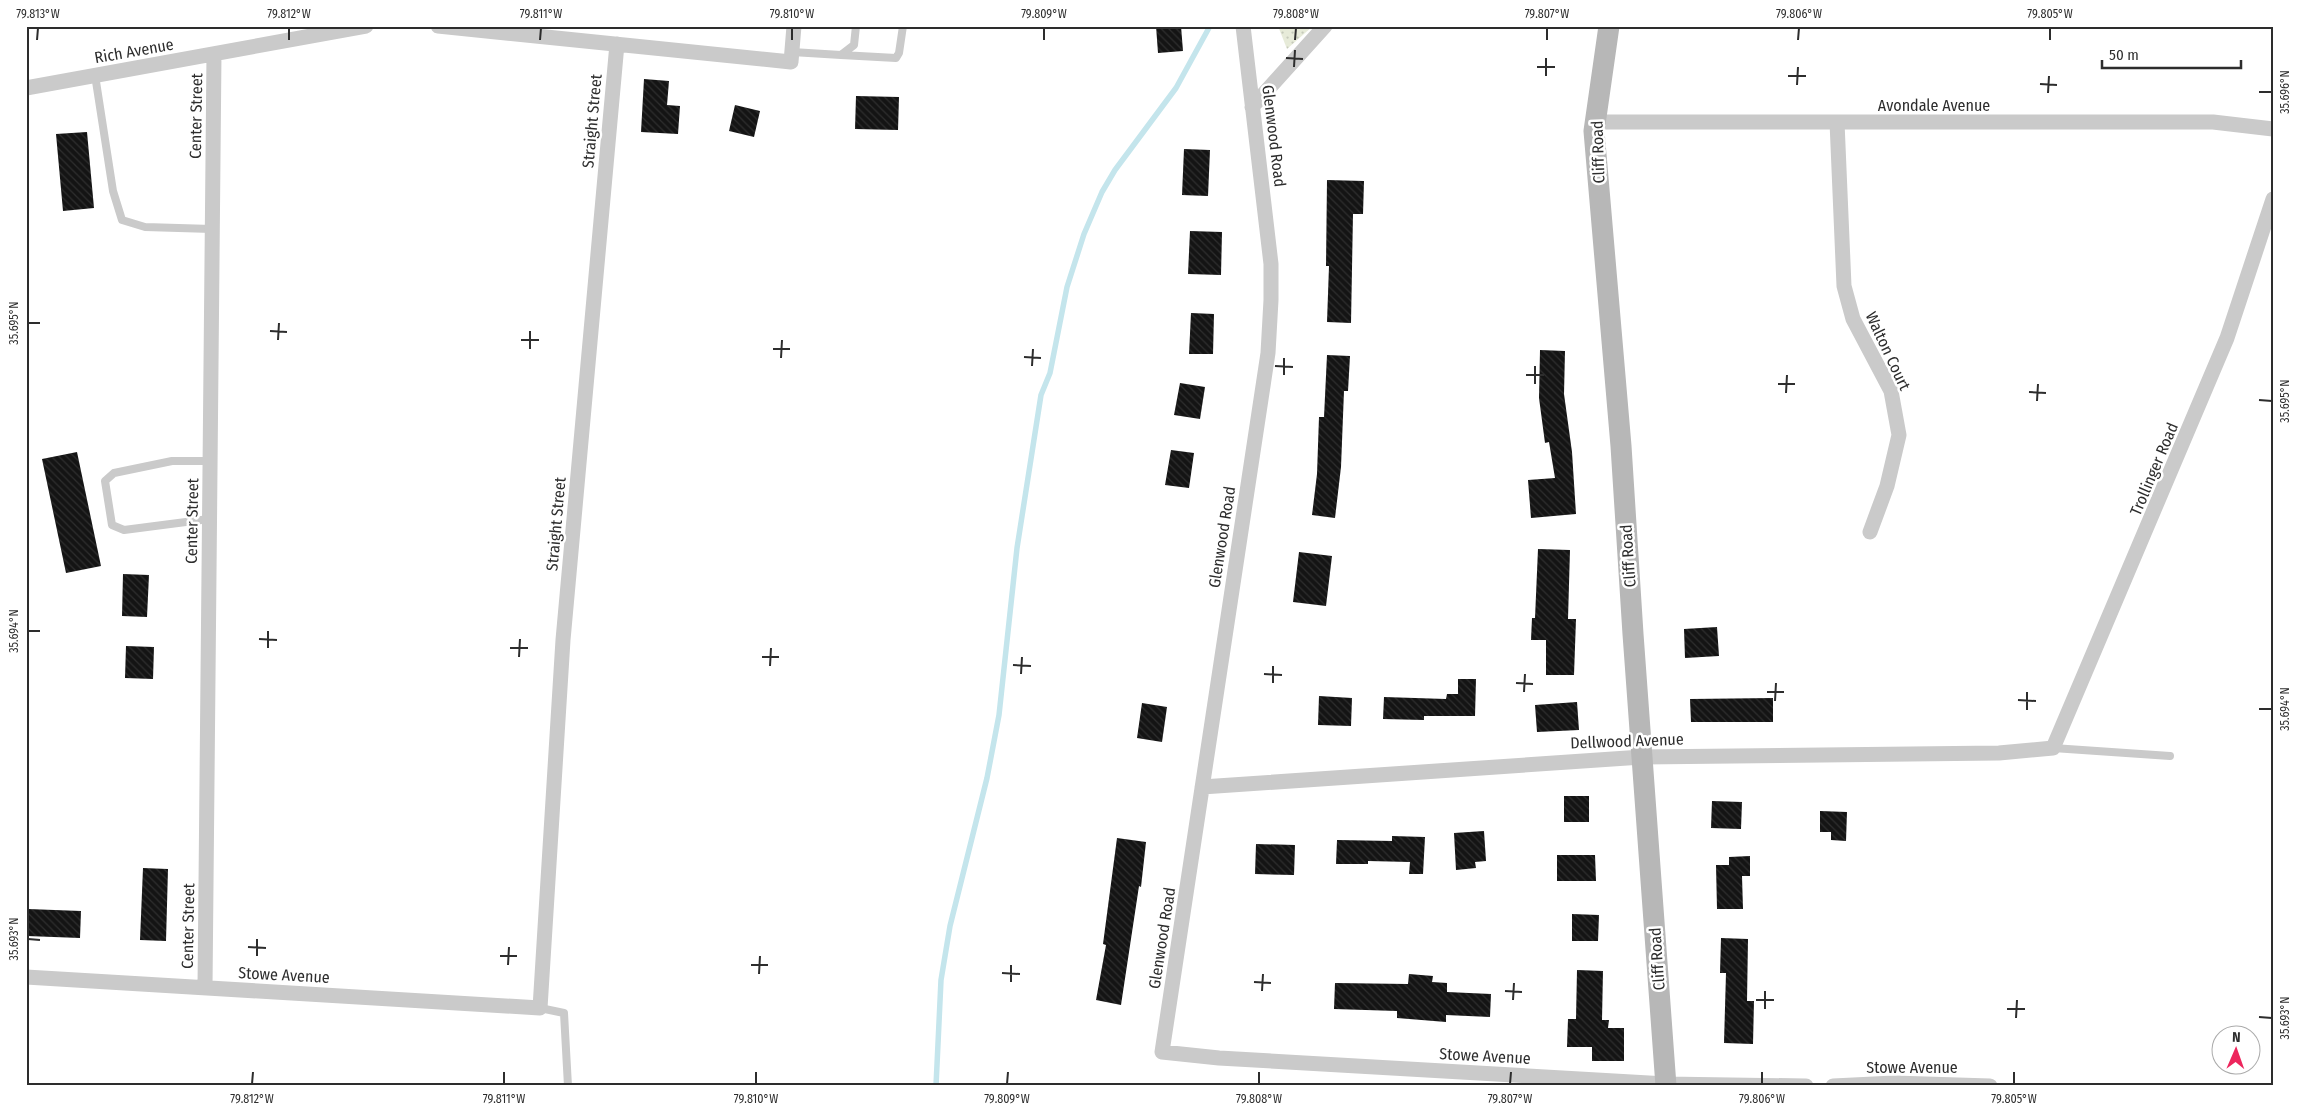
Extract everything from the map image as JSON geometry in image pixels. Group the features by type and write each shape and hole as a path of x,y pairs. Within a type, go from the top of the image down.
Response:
{"street":[{"name":"Rich Avenue","path":"26,88 366,26"},
{"path":"438,26 617,44 792,57 794,26"},
{"name":"Glenwood Road","path":"1162,1052 1268,353 1271,264 1242,26"},
{"path":"1252,108 1326,26"},
{"name":"Cliff Road","path":"1608,26 1595,122 1596,151 1621,446 1666,1085"},
{"name":"Straight Street","path":"540,1008 563,640 617,44"},
{"name":"Center Street","path":"205,988 214,54"},
{"name":"Avondale Avenue","path":"1595,122 2213,122 2273,129"},
{"name":"Walton Court","path":"1837,122 1844,286 1853,319 1891,391 1899,435 1887,486 1870,532"},
{"name":"Trollinger Road","path":"2053,748 2227,338 2273,199"},
{"name":"Dellwood Avenue","path":"1202,787 1642,757 1999,753 2053,748"},
{"name":"Stowe Avenue","path":"26,977 540,1008"},
{"name":"Stowe Avenue","path":"1162,1052 1219,1058 1666,1085 1806,1086"},
{"name":"Stowe Avenue","path":"1833,1086 1894,1084 1990,1086"}],"lane":[{"path":"841,55 854,45 856,26"},
{"path":"792,57 841,55 896,58 899,53 903,26"},
{"path":"95,75 113,191 122,220 145,227 212,229"},
{"path":"209,518 124,530 112,525 105,481 114,473 172,461 210,461"},
{"path":"2053,748 2170,756"},
{"path":"540,1008 564,1013 568,1086"}],"green space":[{"path":"1278,26 1313,26 1287,49"}],"building":[{"path":"1156,26 1181,26 1183,51 1158,53"},
{"path":"644,79 669,81 667,105 680,106 678,134 641,132"},
{"path":"856,96 899,97 898,130 855,129"},
{"path":"735,105 760,111 754,137 729,131"},
{"path":"87,132 94,208 63,211 56,134"},
{"path":"1184,149 1210,150 1208,196 1182,195"},
{"path":"1327,180 1364,181 1363,214 1353,214 1351,323 1327,322 1329,266 1326,266"},
{"path":"1190,231 1222,232 1221,275 1188,274"},
{"path":"1191,313 1214,314 1213,354 1189,354"},
{"path":"1540,350 1565,351 1564,394 1572,452 1576,514 1531,518 1528,480 1555,478 1549,442 1545,443 1539,398"},
{"path":"1327,355 1350,356 1348,391 1344,391 1341,467 1335,518 1312,515 1317,474 1319,417 1324,417"},
{"path":"1180,383 1205,387 1200,419 1174,415"},
{"path":"1171,450 1194,453 1189,488 1165,485"},
{"path":"77,452 101,566 66,573 42,459"},
{"path":"1538,549 1570,550 1568,619 1576,619 1574,675 1546,675 1546,640 1531,640 1532,618 1535,618"},
{"path":"1299,552 1332,556 1326,606 1293,602"},
{"path":"123,574 149,575 147,617 122,616"},
{"path":"1717,627 1719,656 1685,658 1684,629"},
{"path":"126,646 154,647 153,679 125,678"},
{"path":"1458,679 1476,679 1475,716 1424,716 1424,720 1383,719 1384,697 1446,699 1447,694 1458,694"},
{"path":"1319,696 1352,698 1351,726 1318,725"},
{"path":"1773,698 1773,722 1691,722 1690,699"},
{"path":"1577,702 1579,730 1537,732 1535,705"},
{"path":"1142,703 1167,707 1162,742 1137,738"},
{"path":"1564,796 1589,796 1589,822 1564,822"},
{"path":"1712,801 1742,802 1741,829 1711,828"},
{"path":"1820,811 1847,812 1846,841 1831,840 1831,832 1820,832"},
{"path":"1484,831 1486,861 1475,862 1476,868 1456,870 1454,833"},
{"path":"1392,836 1425,837 1423,874 1409,874 1410,862 1368,861 1368,864 1336,864 1337,840 1392,841"},
{"path":"1117,838 1146,842 1141,887 1139,886 1121,1005 1096,1000 1106,945 1103,944"},
{"path":"1256,844 1295,845 1294,875 1255,874"},
{"path":"1557,855 1595,855 1596,881 1557,881"},
{"path":"1750,856 1750,876 1742,876 1743,909 1717,909 1716,865 1729,865 1729,857"},
{"path":"143,868 168,869 166,941 140,940"},
{"path":"28,909 81,911 80,938 27,936"},
{"path":"1572,914 1599,915 1598,941 1572,941"},
{"path":"1721,938 1748,939 1747,1001 1754,1001 1753,1044 1724,1043 1726,973 1720,973"},
{"path":"1577,970 1603,971 1602,1020 1609,1020 1608,1028 1624,1028 1624,1061 1592,1061 1592,1047 1567,1047 1568,1019 1576,1019"},
{"path":"1409,974 1433,976 1432,982 1447,983 1447,992 1491,994 1490,1017 1446,1015 1446,1022 1397,1018 1397,1011 1334,1009 1335,983 1408,984"}],"waterway":[{"path":"936,1086 941,980 950,926 987,778 999,715 1017,548 1041,395 1050,373 1067,287 1084,234 1102,192 1115,170 1176,88 1210,26"}]}
